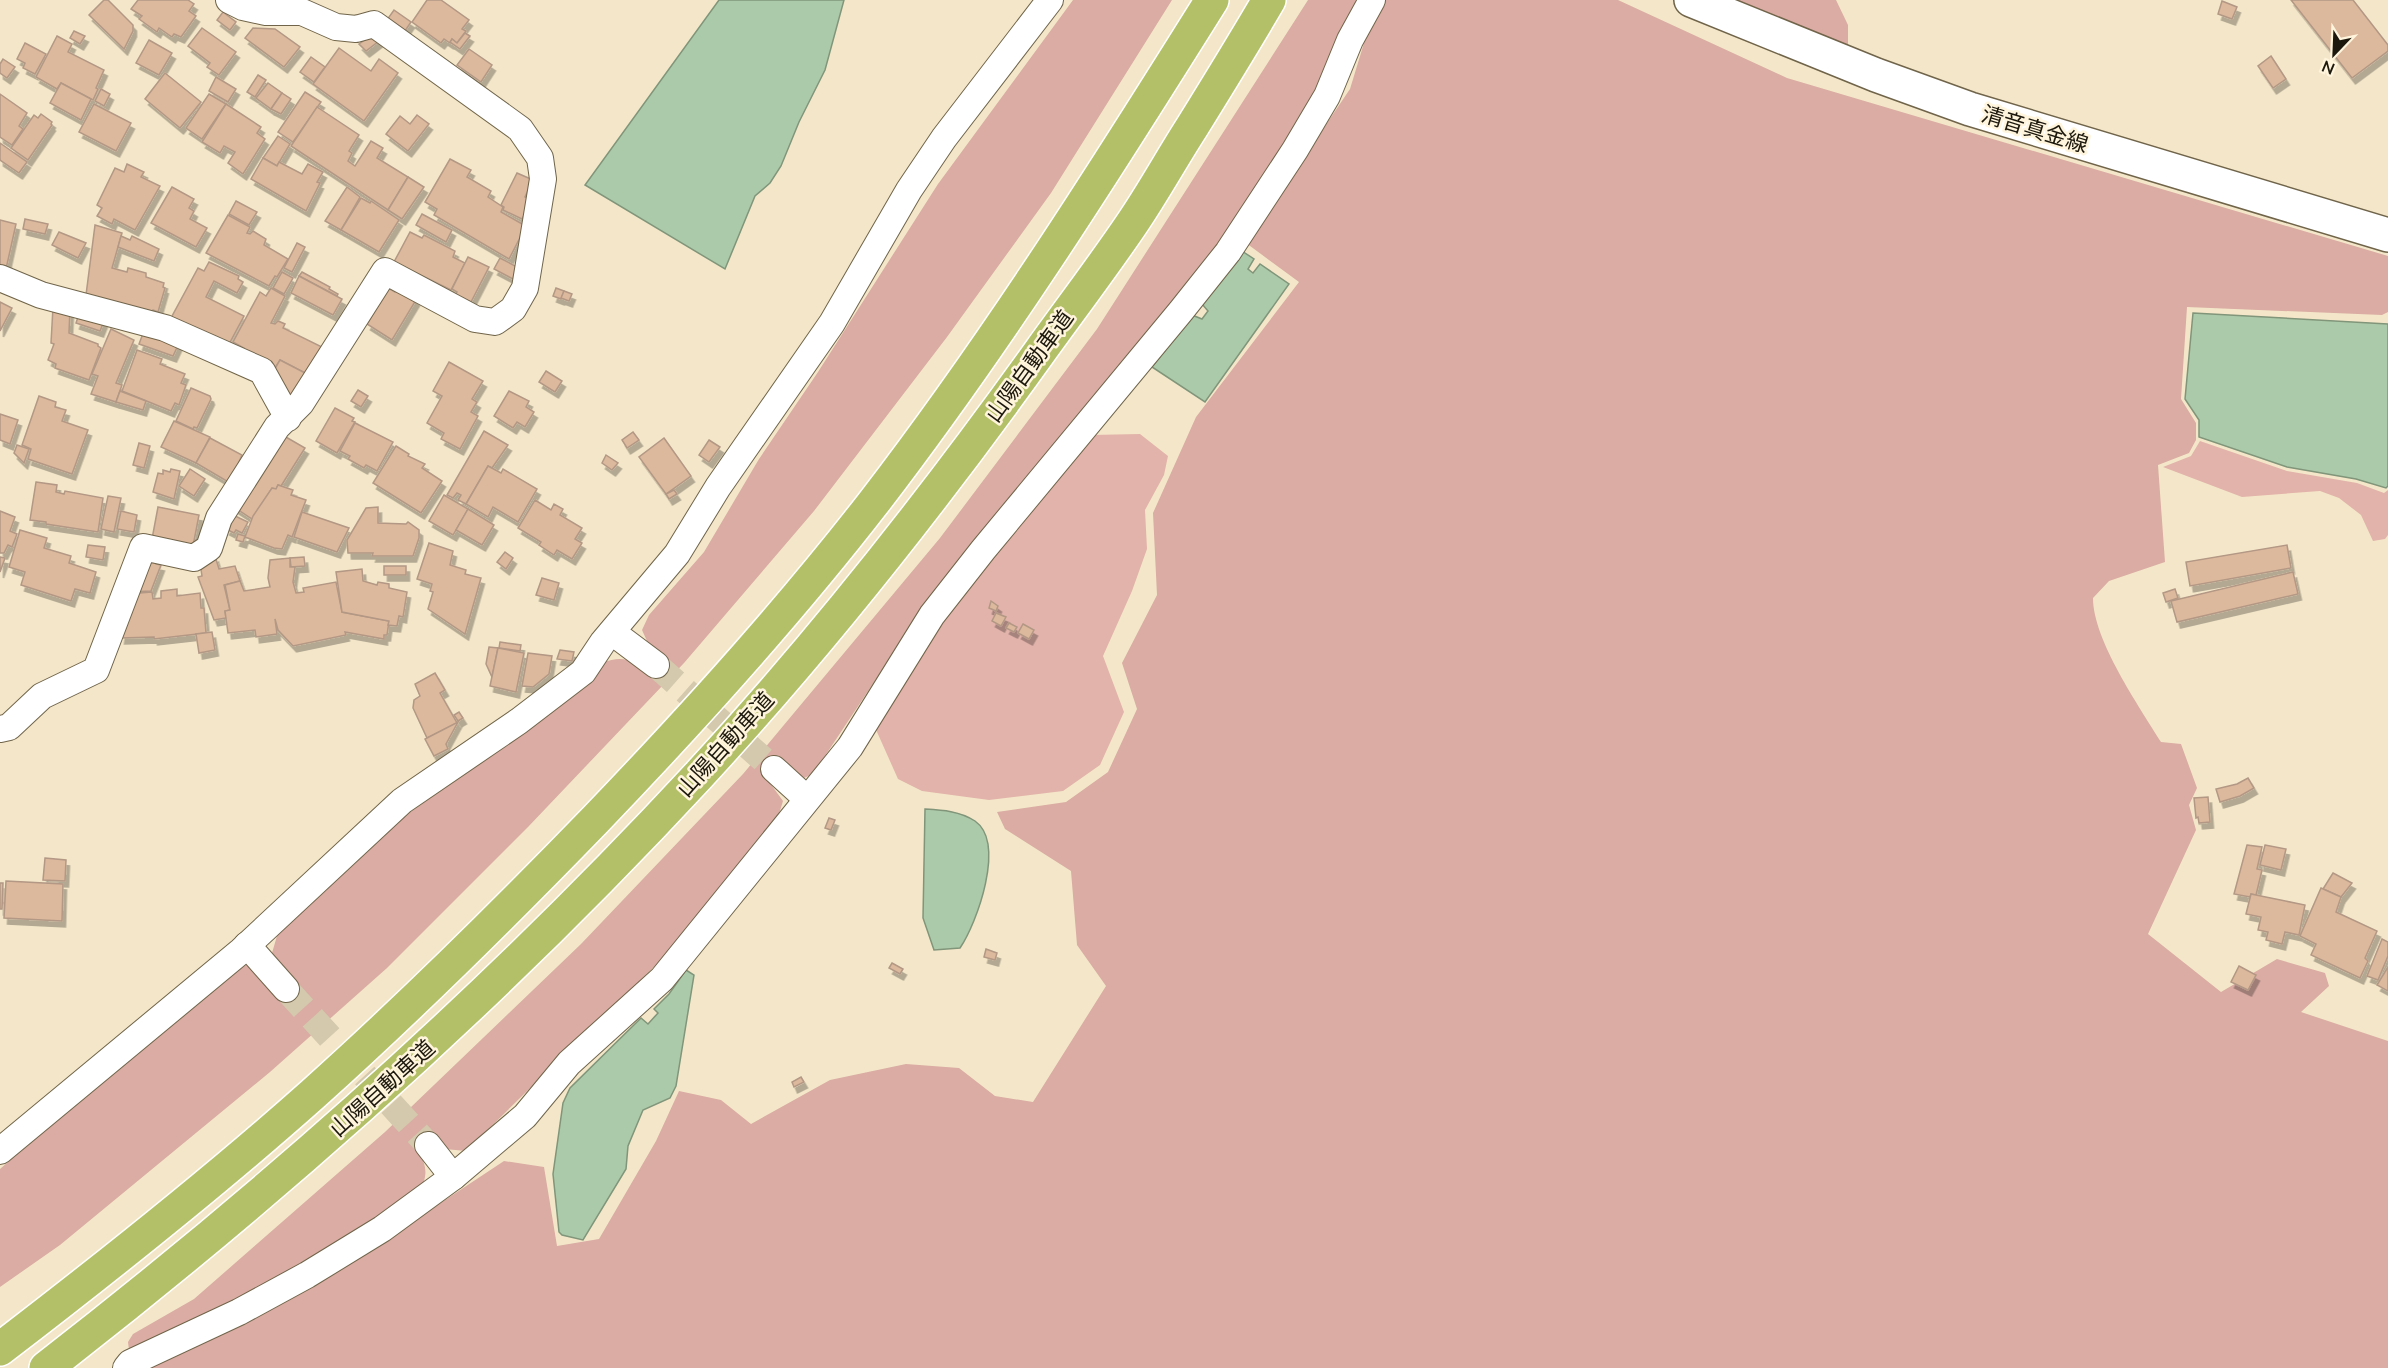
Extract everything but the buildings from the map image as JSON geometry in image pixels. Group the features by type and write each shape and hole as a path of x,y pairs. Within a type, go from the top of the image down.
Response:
{"highway":[{"name":"山陽自動車道","path":"0,1349 201,1190 312,1094 443,972 549,868 668,744 798,595 872,504 963,382 1095,188 1212,0"},
{"name":"山陽自動車道","path":"46,1368 226,1224 340,1126 458,1019 582,897 699,775 802,658 909,528 1003,403 1135,219 1269,0"}],"main road":[{"name":"清音真金線","path":"1691,0 1876,75 1970,110 2388,235"}],"street":[{"path":"0,729 9,727 42,696 96,670 143,547 194,558 209,548 219,518 277,427 301,403 385,271 475,319 495,322 513,309 525,288 543,179 540,158 520,129 374,24 356,29 336,27 302,12 266,12 243,7 229,0"},
{"path":"1,1149 247,945 402,801 519,721 583,672 612,632 677,554 718,487 832,323 909,190 944,138 1050,0"},
{"path":"126,1368 130,1363 239,1312 307,1275 382,1228 453,1177 525,1116 569,1063 662,979 850,747 894,674 947,596 1182,312 1228,252 1327,96 1350,40 1372,0"},
{"path":"0,278 41,295 165,328 262,371 288,418"},
{"path":"612,632 656,665"},
{"path":"774,770 807,799"},
{"path":"247,945 286,989"},
{"path":"428,1145 453,1177"}],"shaded area":[{"path":"719,0 844,0 825,70 799,122 781,166 770,183 755,196 725,269 585,185"},
{"path":"1073,0 1172,0 1051,193 947,337 814,511 684,663 528,827 387,968 270,1072 60,1245 0,1287 0,1169 74,1104 233,973 246,965 280,972 272,953 277,936 301,908 402,818 492,754 601,663 617,659 628,660 651,676 666,659 647,641 642,630 649,615 704,552 759,459 818,372 938,184"},
{"path":"1308,0 1358,0 1311,101 1222,239 1103,391 951,570 813,774 804,778 781,760 764,775 783,801 778,817 664,957 466,1151 445,1149 435,1135 418,1147 425,1168 421,1190 317,1259 184,1326 129,1350 128,1342 133,1334 194,1299 385,1132 581,944 743,774 940,538 1097,329"},
{"path":"1383,0 1618,0 1787,78 2388,256 2388,312 2382,315 2187,307 2181,399 2196,423 2196,440 2189,453 2158,465 2165,562 2109,581 2093,598 2095,615 2101,633 2119,672 2161,742 2181,744 2197,788 2189,805 2196,830 2148,934 2221,992 2277,959 2325,973 2329,986 2301,1012 2388,1041 2388,1368 149,1368 359,1257 504,1161 544,1167 557,1246 599,1239 656,1141 679,1091 721,1100 751,1124 830,1080 906,1064 959,1068 995,1096 1033,1102 1106,986 1077,945 1071,871 1005,829 997,812 1066,802 1108,772 1137,709 1122,663 1157,595 1153,513 1196,417 1299,282 1246,243 1350,89 1371,20"},
{"path":"1733,0 1836,0 1848,25 1848,48"},
{"path":"1242,251 1254,259 1248,269 1253,273 1260,264 1289,284 1205,402 1152,367 1192,315 1202,319 1208,311 1202,304"},
{"path":"2193,313 2388,324 2388,486 2386,488 2356,479 2287,467 2199,437 2199,420 2185,399"},
{"path":"1140,434 1168,456 1164,475 1145,510 1147,549 1132,591 1103,656 1124,712 1100,765 1063,791 989,800 922,791 898,779 873,723 952,598 1090,435"},
{"path":"2200,441 2287,471 2357,483 2384,493 2388,490 2388,535 2385,539 2373,541 2361,515 2339,498 2320,491 2242,497 2163,467 2191,456"},
{"path":"925,809 957,813 975,821 984,832 988,847 986,883 974,921 960,948 934,950 923,918"},
{"path":"686,970 694,975 676,1086 670,1098 643,1110 628,1146 626,1169 583,1240 562,1235 559,1232 553,1174 563,1103 570,1088 641,1018 648,1024 658,1013 654,1009 669,994"}],"tunnel":[{"path":"656,665 774,769"},
{"path":"286,989 428,1145"}]}
